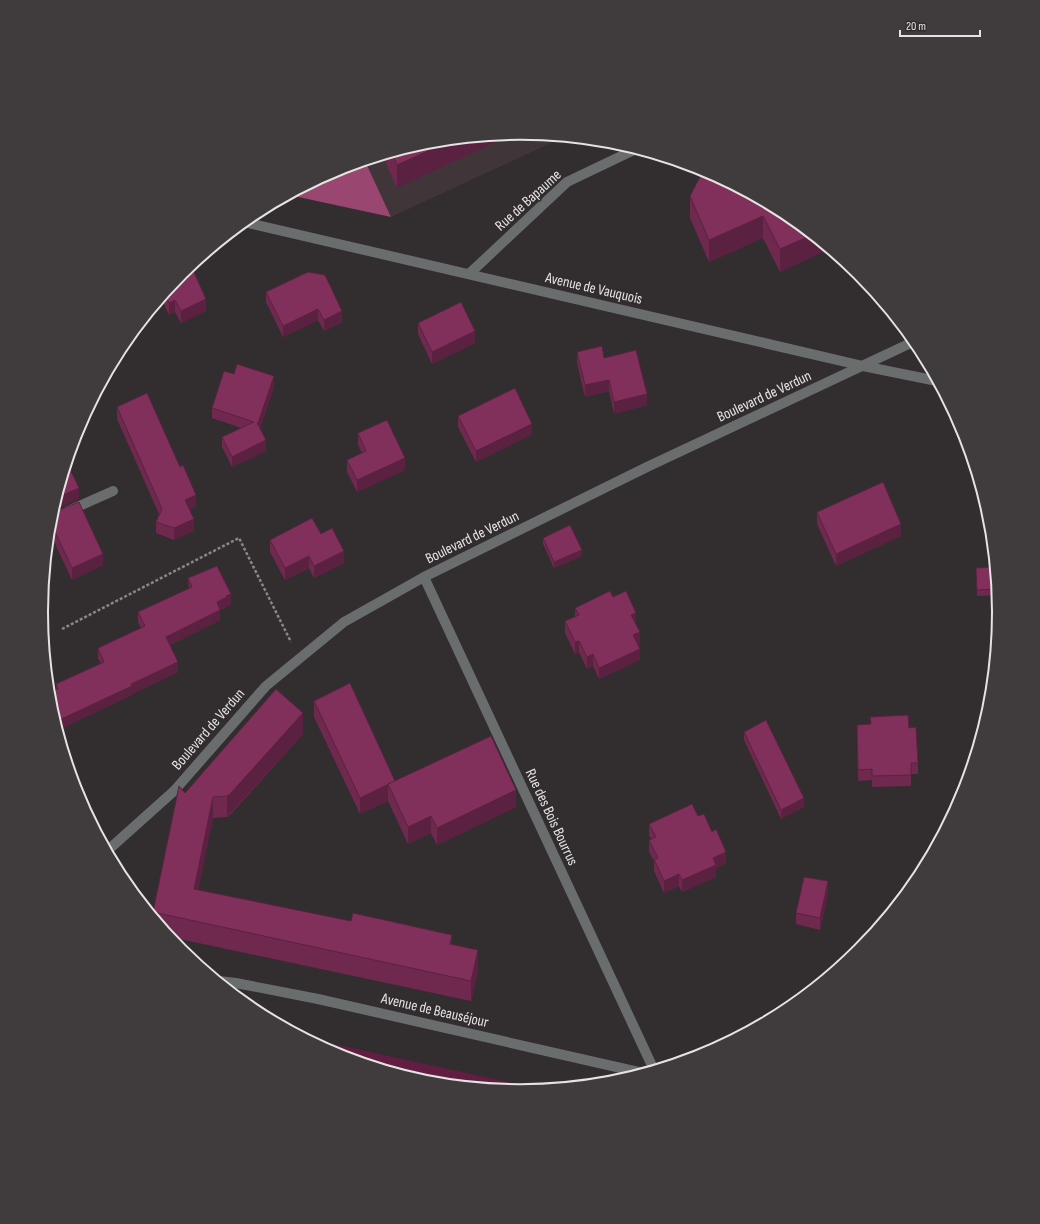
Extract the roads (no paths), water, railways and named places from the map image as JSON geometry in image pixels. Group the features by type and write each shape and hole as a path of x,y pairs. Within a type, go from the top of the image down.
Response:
{"street":[{"name":"Rue de Bapaume","path":"469,274 566,182 628,153"},
{"name":"Avenue de Vauquois","path":"252,224 863,366 931,380"},
{"name":"Boulevard de Verdun","path":"111,848 174,790 266,686 344,622 424,577 647,467 908,344"},
{"path":"58,516 114,491"},
{"name":"Rue des Bois Bourrus","path":"424,577 652,1065"},
{"name":"Avenue de Beauséjour","path":"229,983 318,999 632,1070"}]}
